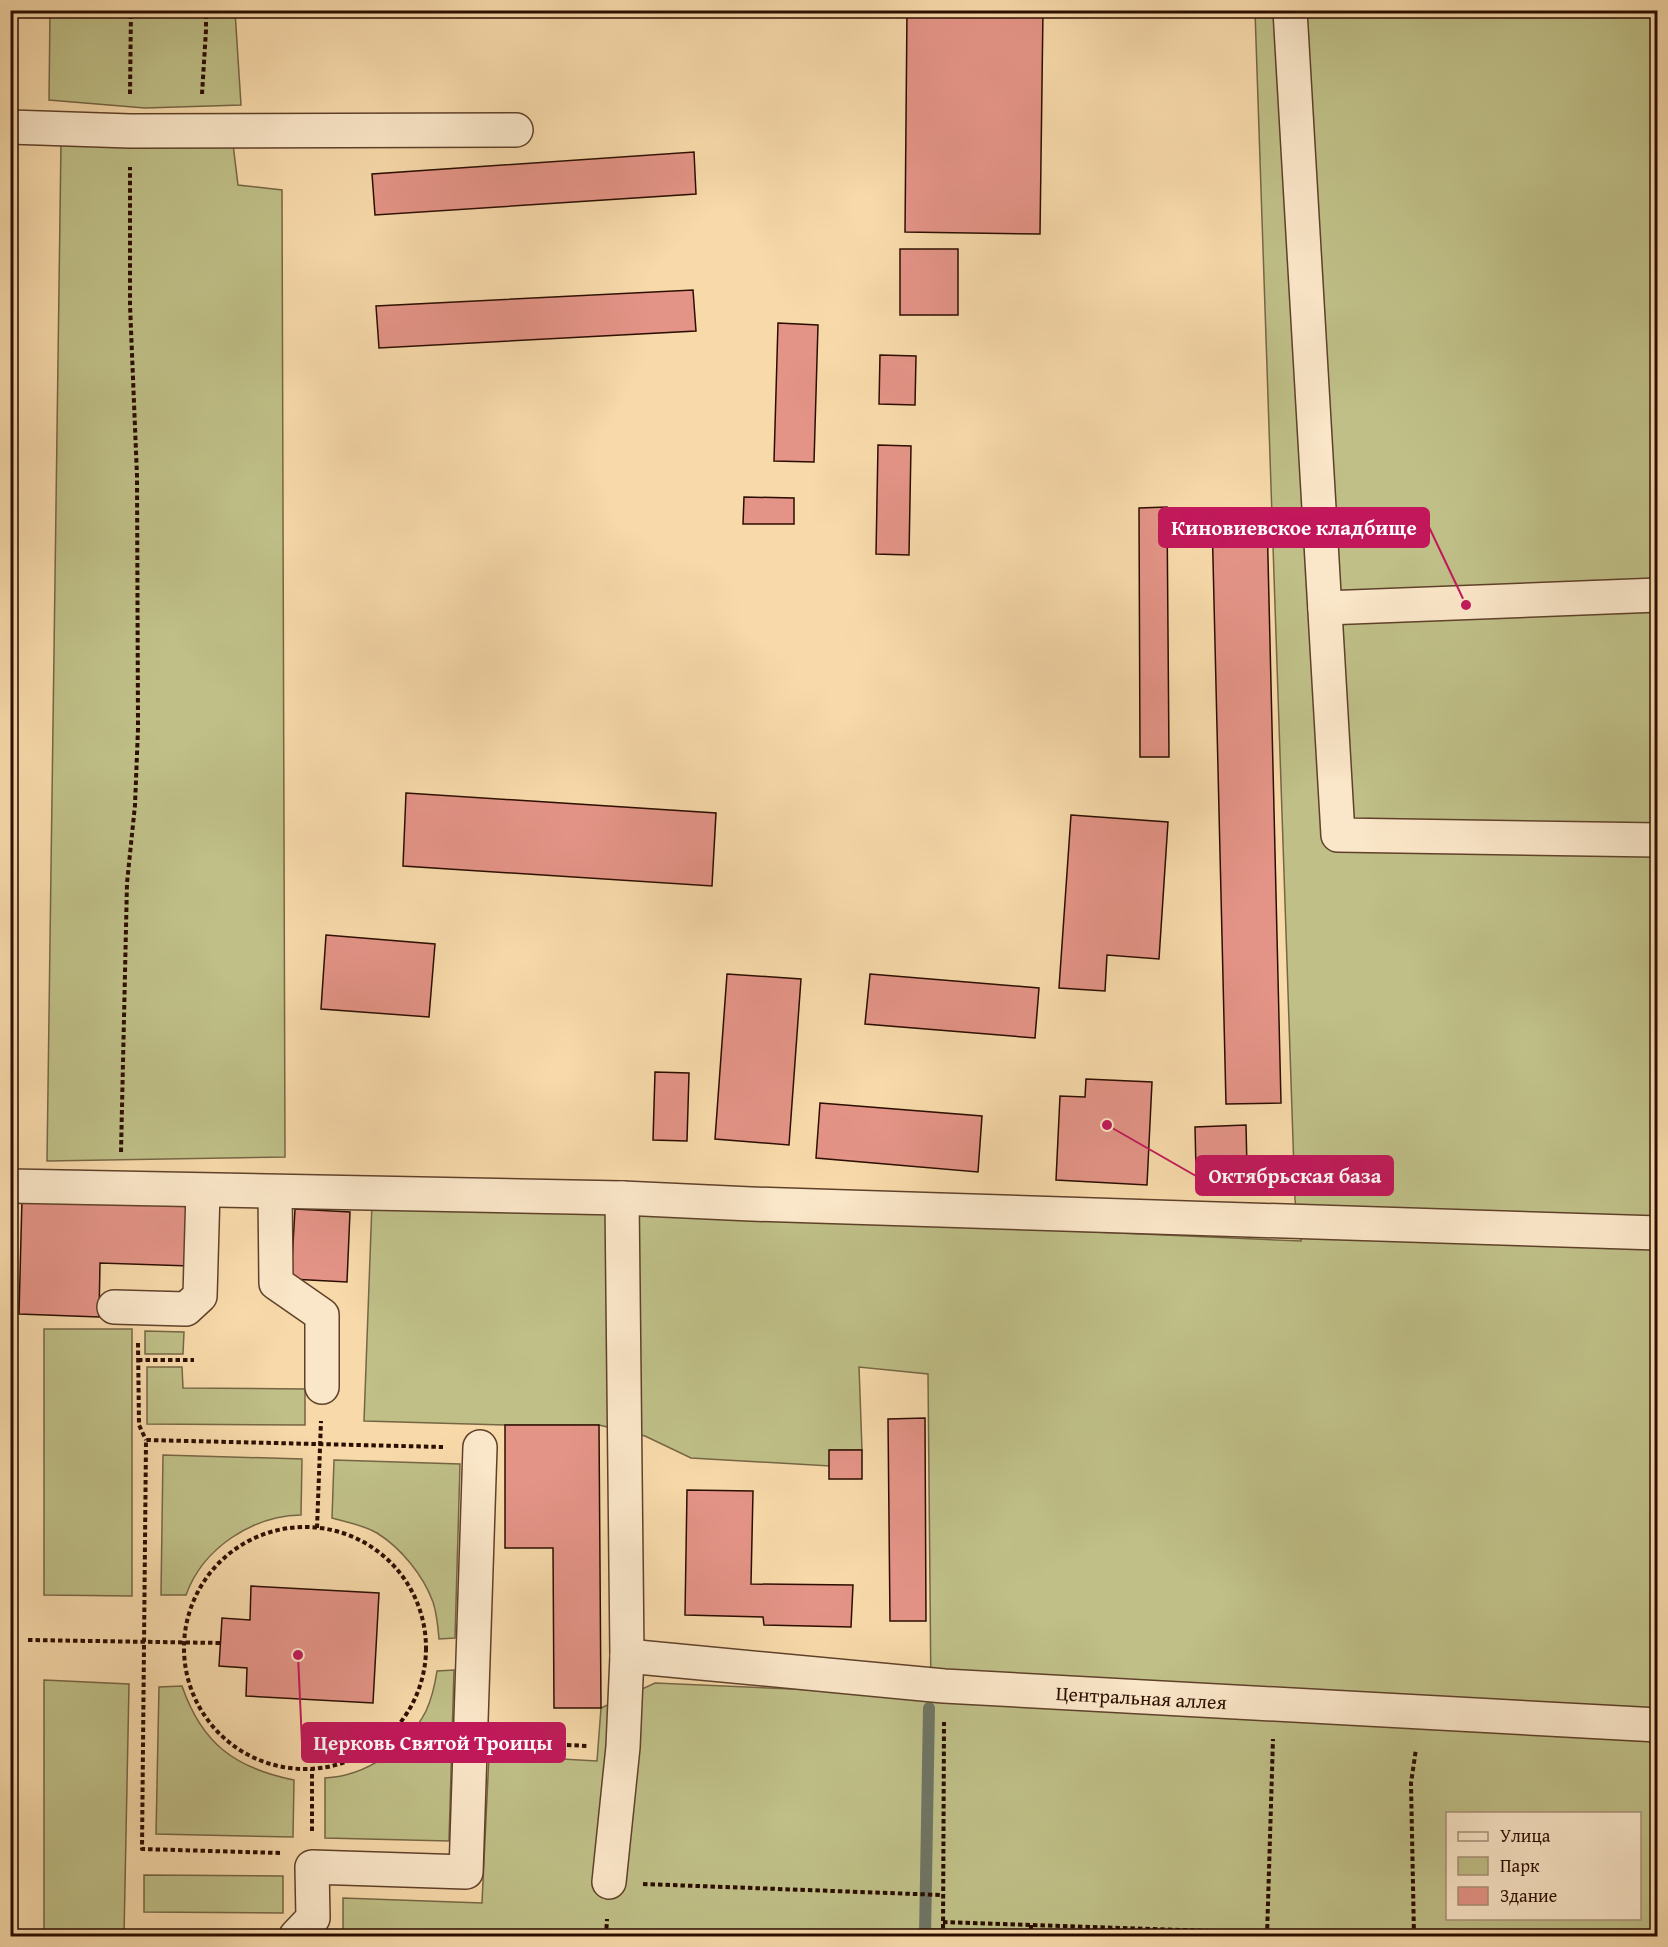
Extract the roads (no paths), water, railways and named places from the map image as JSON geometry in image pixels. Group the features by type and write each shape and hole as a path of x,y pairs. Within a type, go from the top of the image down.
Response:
{"street":[{"path":"1290,10 1338,835 1658,840"},
{"path":"10,127 130,131 516,130"},
{"path":"1325,608 1658,595"},
{"path":"10,1186 622,1198 1658,1233"},
{"path":"114,1307 186,1309 200,1296 203,1191"},
{"path":"275,1192 276,1283 322,1315 322,1387"},
{"path":"609,1882 623,1747 627,1656 622,1198"},
{"path":"296,1936 313,1918 312,1867 466,1872 480,1447"},
{"name":"Центральная аллея","path":"627,1656 944,1686 1658,1725"}],"waterway":[{"path":"925,1936 929,1708"},
{"path":"925,1934 1024,1936"}],"place":[{"name":"Киновиевское кладбище","path":"1466,605"},
{"name":"Октябрьская база","path":"1107,1125"},
{"name":"Церковь Святой Троицы","path":"298,1655"}]}
